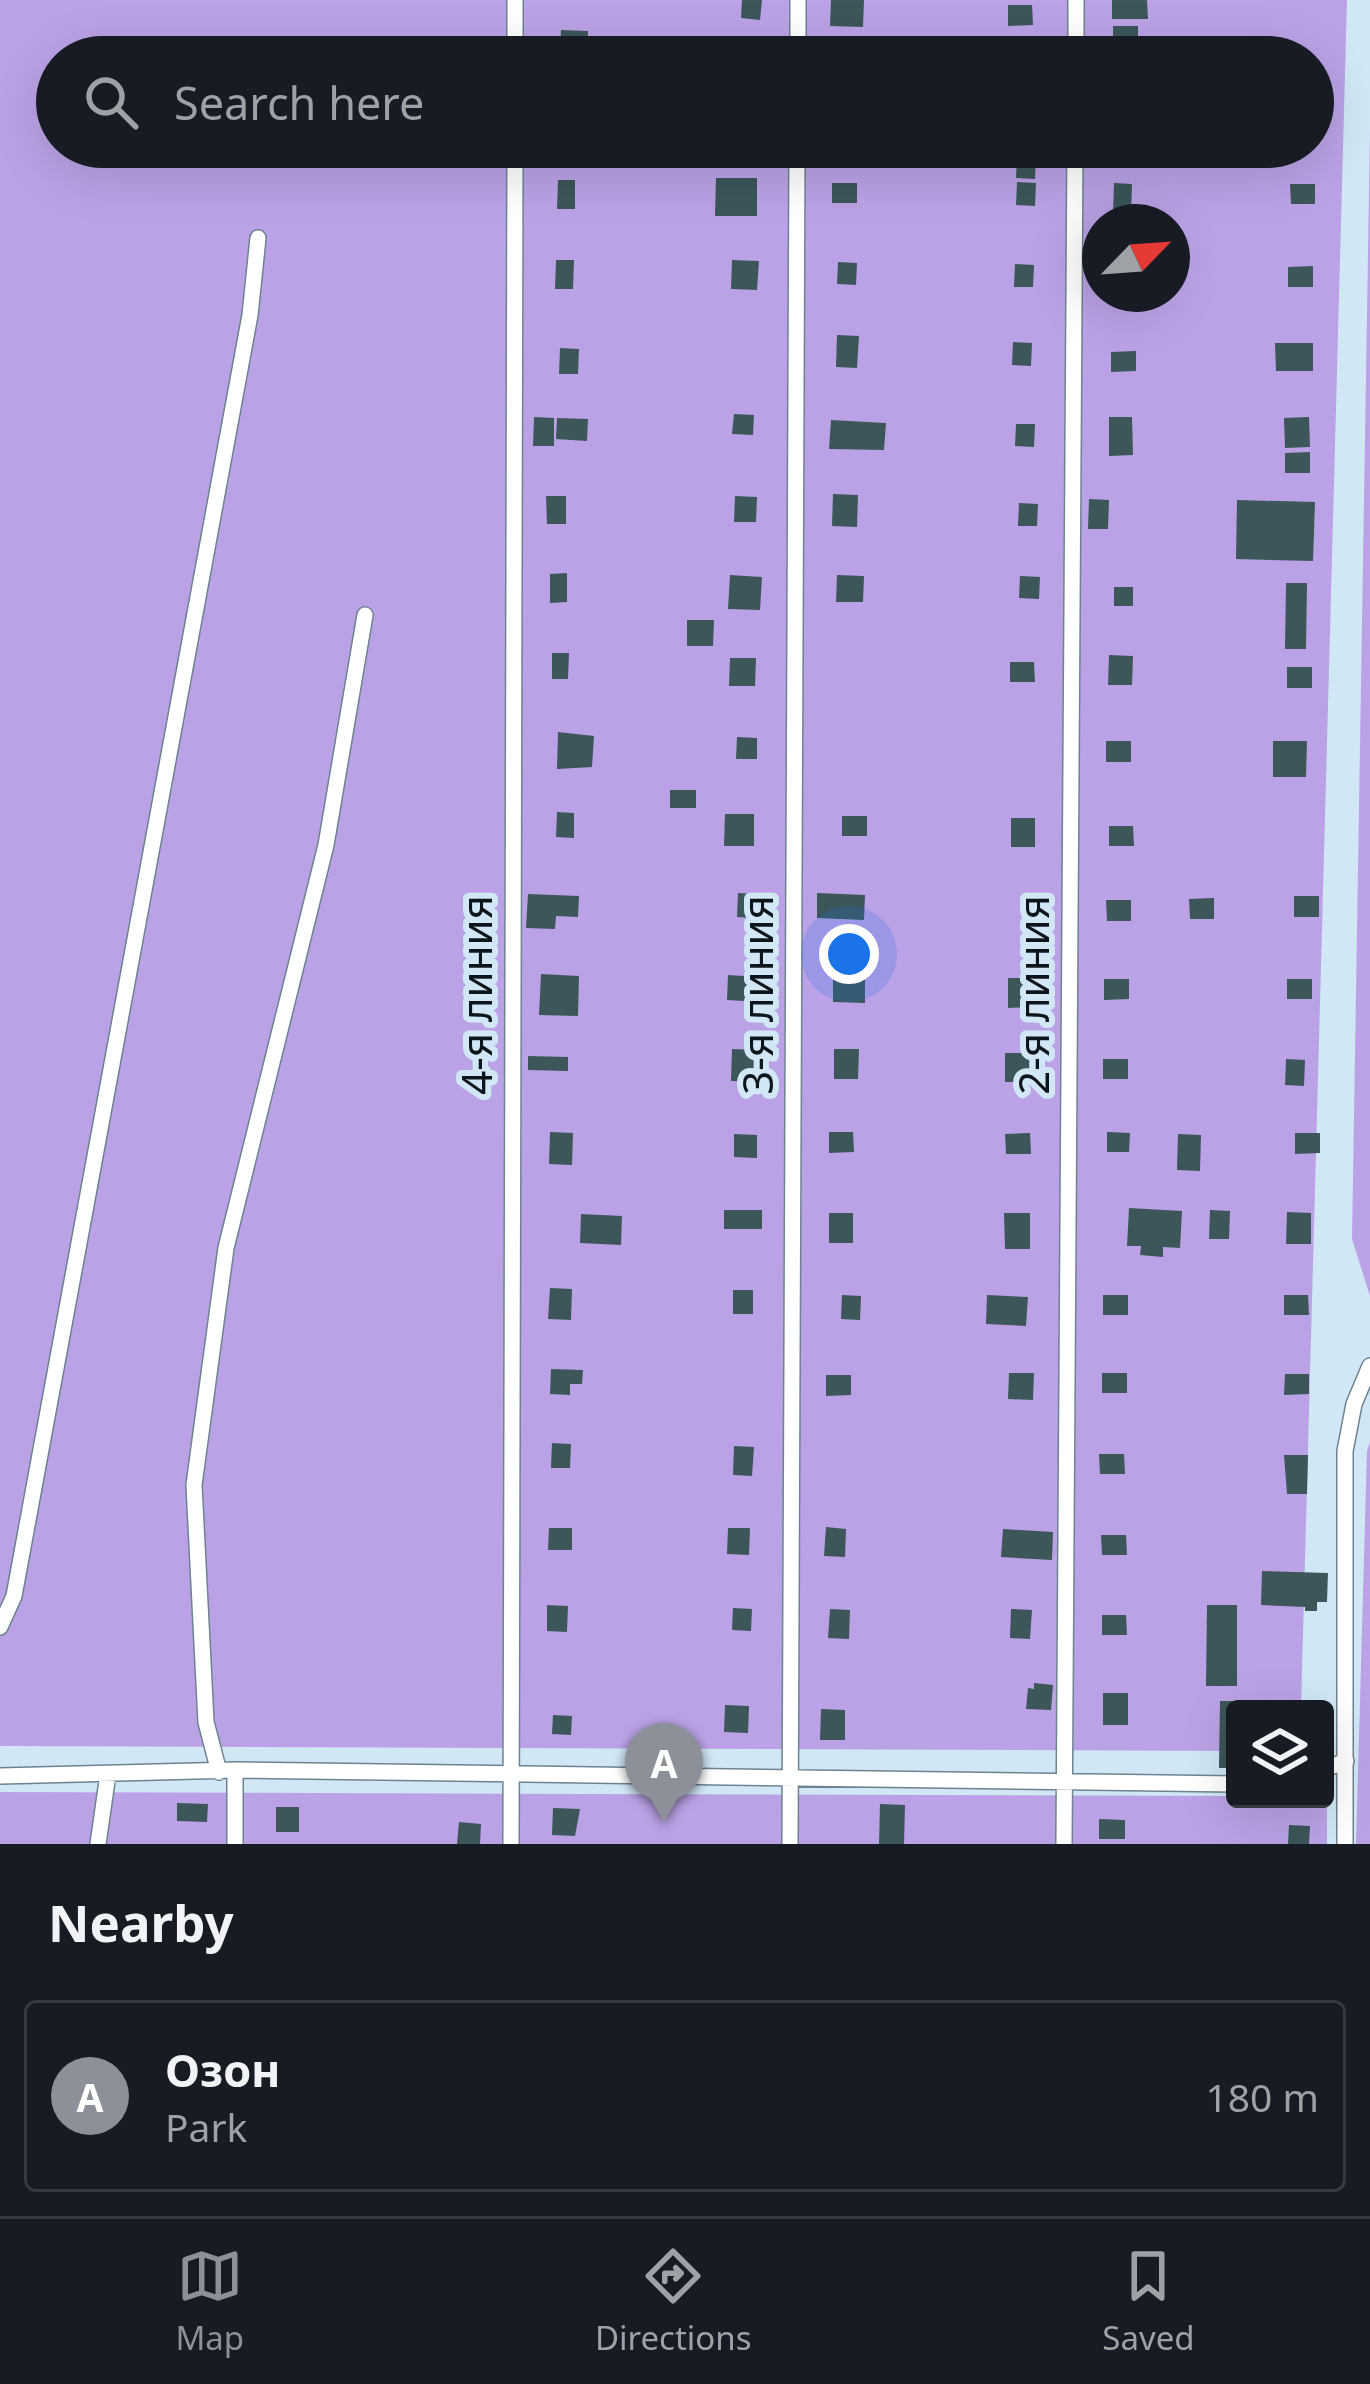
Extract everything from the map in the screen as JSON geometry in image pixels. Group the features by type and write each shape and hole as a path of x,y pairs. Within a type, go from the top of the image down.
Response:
{"lane":[{"path":"515,0 515,36"},
{"path":"798,0 798,36"},
{"path":"1076,0 1076,36"},
{"name":"4-я линия","path":"511,1844 515,168"},
{"name":"3-я линия","path":"790,1844 797,168"},
{"name":"2-я линия","path":"1064,1844 1075,168"},
{"path":"0,1627 14,1596 250,315 258,238"},
{"path":"235,1844 227,1771 206,1721 194,1485 226,1248 326,845 365,615"},
{"path":"1346,1844 1346,1451 1354,1404 1370,1366"},
{"path":"1334,1766 1346,1761"},
{"path":"0,1776 227,1771 1226,1784"},
{"path":"98,1844 108,1774"}],"shaded area":[{"path":"0,0 1347,0 1301,1700 1226,1700 1226,1751 0,1746"},
{"path":"1370,129 1370,1296 1352,1239"},
{"path":"1370,1442 1370,1844 1356,1844 1367,1451"},
{"path":"0,1792 1226,1796 1226,1808 1327,1808 1327,1844 0,1844"}],"building":[{"path":"742,0 762,0 760,20 741,18"},
{"path":"831,0 864,0 863,27 830,26"},
{"path":"1112,0 1147,0 1148,19 1112,19"},
{"path":"1008,5 1032,5 1033,25 1008,26"},
{"path":"1113,26 1138,26 1138,36 1113,36"},
{"path":"561,30 588,31 588,36 561,36"},
{"path":"1016,168 1035,168 1035,179 1016,178"},
{"path":"716,178 757,178 757,216 715,216"},
{"path":"558,180 575,180 575,209 557,209"},
{"path":"1017,182 1036,183 1035,206 1016,205"},
{"path":"832,183 857,183 857,203 832,203"},
{"path":"1114,183 1132,184 1131,204 1113,204"},
{"path":"1290,184 1315,184 1315,204 1291,204"},
{"path":"556,260 574,260 573,289 555,289"},
{"path":"732,260 759,261 757,290 731,289"},
{"path":"838,262 857,263 856,285 837,284"},
{"path":"1015,264 1034,265 1033,287 1014,287"},
{"path":"1313,266 1313,287 1288,287 1288,267"},
{"path":"837,335 859,336 857,368 836,367"},
{"path":"1013,342 1032,343 1031,366 1012,365"},
{"path":"1275,343 1313,343 1313,371 1276,371"},
{"path":"560,348 579,349 578,374 559,374"},
{"path":"1136,351 1136,371 1111,372 1111,352"},
{"path":"734,414 754,415 753,435 732,434"},
{"path":"534,417 554,418 554,446 533,446"},
{"path":"1109,417 1132,417 1133,455 1109,456"},
{"path":"1309,417 1310,447 1285,448 1284,418"},
{"path":"557,418 588,419 587,441 556,439"},
{"path":"831,420 886,423 884,450 829,449"},
{"path":"1016,424 1035,424 1034,447 1015,446"},
{"path":"1310,452 1310,473 1285,473 1285,453"},
{"path":"833,494 858,495 857,527 832,526"},
{"path":"546,496 566,496 566,524 547,524"},
{"path":"735,496 757,497 756,522 734,522"},
{"path":"1089,499 1109,500 1108,529 1088,529"},
{"path":"1237,500 1315,502 1313,561 1236,559"},
{"path":"1019,503 1038,504 1037,526 1018,526"},
{"path":"567,573 567,602 550,603 550,574"},
{"path":"730,575 762,577 760,610 728,609"},
{"path":"837,575 864,576 863,602 836,602"},
{"path":"1020,576 1040,577 1039,599 1019,598"},
{"path":"1286,583 1307,583 1306,649 1285,649"},
{"path":"1114,587 1133,587 1133,606 1114,606"},
{"path":"687,620 714,620 713,646 687,646"},
{"path":"552,653 569,653 568,679 552,679"},
{"path":"1109,655 1133,656 1132,685 1108,685"},
{"path":"730,658 756,658 755,686 729,686"},
{"path":"1010,662 1034,662 1035,682 1010,682"},
{"path":"1287,667 1312,667 1312,688 1287,688"},
{"path":"558,732 594,736 592,767 557,769"},
{"path":"737,737 757,738 757,759 736,759"},
{"path":"1106,741 1131,741 1131,762 1106,762"},
{"path":"1273,741 1307,741 1306,777 1273,777"},
{"path":"670,790 696,790 696,808 670,808"},
{"path":"557,812 574,813 574,838 556,837"},
{"path":"725,814 754,814 754,846 724,846"},
{"path":"842,816 867,816 867,836 842,836"},
{"path":"1011,818 1035,818 1035,847 1011,847"},
{"path":"1109,826 1133,826 1134,846 1109,846"},
{"path":"738,893 755,894 754,918 737,917"},
{"path":"817,893 865,895 864,920 817,918"},
{"path":"528,894 579,896 578,917 556,916 555,929 526,928"},
{"path":"1025,895 1050,895 1050,924 1026,924"},
{"path":"1294,896 1319,896 1319,917 1294,917"},
{"path":"1214,898 1214,919 1190,919 1189,899"},
{"path":"1106,900 1131,900 1131,921 1107,921"},
{"path":"541,974 579,976 578,1016 539,1015"},
{"path":"833,974 865,974 865,1003 833,1002"},
{"path":"728,975 761,977 760,1002 727,1000"},
{"path":"1008,978 1032,978 1033,1007 1008,1008"},
{"path":"1104,979 1129,979 1129,999 1104,1000"},
{"path":"1287,979 1312,979 1312,999 1287,999"},
{"path":"732,1049 757,1050 757,1082 731,1081"},
{"path":"834,1049 859,1049 858,1079 834,1079"},
{"path":"1005,1053 1029,1053 1029,1082 1005,1082"},
{"path":"528,1056 568,1057 568,1071 528,1070"},
{"path":"1103,1059 1128,1059 1128,1079 1103,1079"},
{"path":"1286,1059 1305,1060 1304,1086 1285,1085"},
{"path":"550,1132 573,1133 572,1165 549,1164"},
{"path":"829,1132 853,1132 854,1152 829,1153"},
{"path":"1107,1132 1130,1133 1129,1152 1107,1152"},
{"path":"1030,1133 1031,1154 1006,1154 1005,1134"},
{"path":"1295,1133 1320,1133 1320,1153 1295,1154"},
{"path":"734,1134 757,1135 757,1158 734,1157"},
{"path":"1178,1134 1201,1135 1200,1171 1177,1170"},
{"path":"1129,1208 1182,1211 1180,1248 1163,1247 1163,1257 1140,1255 1141,1246 1127,1246"},
{"path":"724,1210 762,1210 762,1229 724,1229"},
{"path":"1210,1210 1230,1211 1229,1239 1209,1239"},
{"path":"1287,1212 1311,1213 1311,1244 1286,1244"},
{"path":"829,1213 853,1213 853,1243 829,1243"},
{"path":"1004,1213 1030,1213 1030,1249 1005,1249"},
{"path":"581,1214 622,1216 621,1245 580,1243"},
{"path":"550,1288 572,1289 571,1320 548,1319"},
{"path":"733,1290 753,1290 753,1314 733,1314"},
{"path":"842,1295 861,1296 860,1320 841,1319"},
{"path":"987,1295 1028,1297 1026,1326 986,1324"},
{"path":"1103,1295 1128,1295 1128,1315 1103,1315"},
{"path":"1284,1295 1308,1295 1309,1315 1284,1315"},
{"path":"551,1369 583,1370 582,1384 570,1384 570,1395 550,1394"},
{"path":"1009,1373 1034,1373 1033,1400 1008,1399"},
{"path":"1102,1373 1127,1373 1127,1393 1102,1393"},
{"path":"1285,1374 1309,1374 1309,1394 1284,1395"},
{"path":"826,1375 851,1375 851,1395 826,1396"},
{"path":"552,1443 571,1444 570,1468 551,1468"},
{"path":"734,1446 754,1447 752,1476 733,1475"},
{"path":"1099,1454 1124,1454 1125,1474 1100,1474"},
{"path":"1284,1455 1308,1455 1307,1494 1287,1494"},
{"path":"826,1527 846,1529 845,1557 824,1556"},
{"path":"549,1528 572,1528 572,1550 548,1550"},
{"path":"728,1528 750,1528 749,1555 727,1554"},
{"path":"1003,1529 1053,1532 1052,1560 1001,1557"},
{"path":"1101,1535 1126,1535 1127,1555 1102,1555"},
{"path":"1262,1571 1328,1573 1327,1602 1317,1602 1317,1611 1261,1605"},
{"path":"547,1605 568,1606 567,1632 547,1631"},
{"path":"1207,1605 1237,1605 1237,1686 1206,1686"},
{"path":"733,1608 752,1609 751,1631 732,1630"},
{"path":"830,1609 850,1610 849,1639 828,1638"},
{"path":"1011,1609 1032,1610 1030,1639 1010,1638"},
{"path":"1102,1615 1126,1615 1127,1635 1102,1635"},
{"path":"1034,1683 1053,1685 1051,1710 1026,1709 1028,1688 1034,1689"},
{"path":"1103,1693 1128,1693 1128,1725 1103,1725"},
{"path":"1220,1701 1226,1701 1226,1768 1219,1768"},
{"path":"725,1705 749,1706 748,1733 724,1732"},
{"path":"821,1709 845,1710 845,1740 820,1740"},
{"path":"553,1715 572,1716 571,1735 552,1734"},
{"path":"177,1803 208,1804 207,1822 177,1821"},
{"path":"880,1804 905,1805 904,1844 879,1844"},
{"path":"276,1807 299,1807 299,1832 276,1832"},
{"path":"553,1808 580,1809 575,1836 552,1835"},
{"path":"1099,1819 1125,1820 1125,1839 1099,1839"},
{"path":"459,1822 481,1824 480,1844 457,1844"},
{"path":"1289,1825 1310,1826 1309,1844 1288,1844"}],"place":[{"name":"Озон","path":"664,1822"}]}
